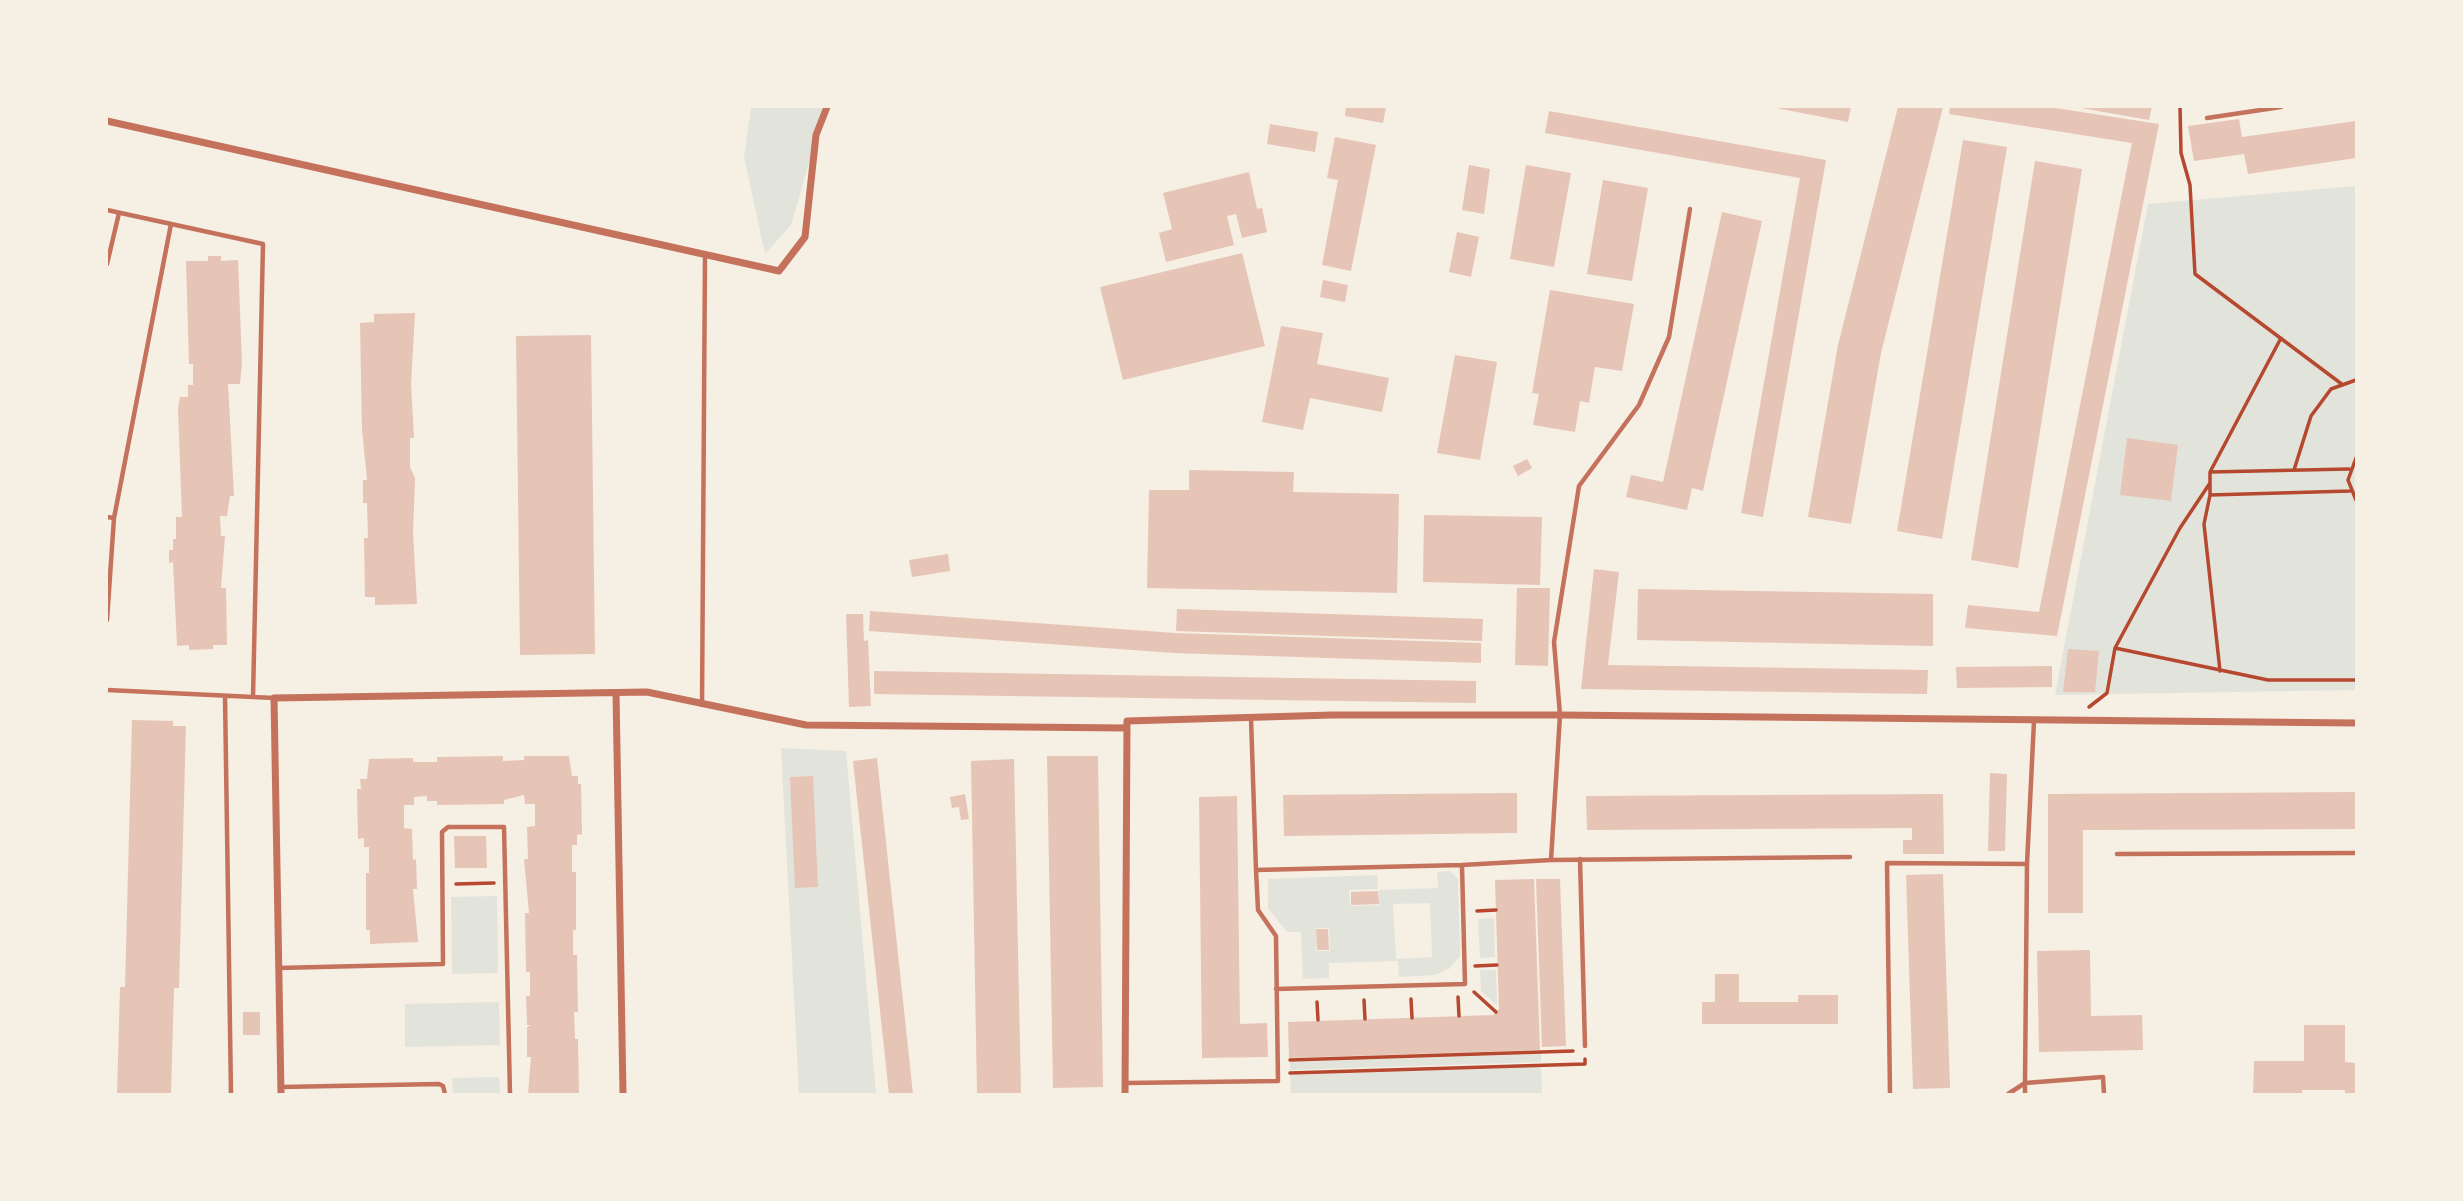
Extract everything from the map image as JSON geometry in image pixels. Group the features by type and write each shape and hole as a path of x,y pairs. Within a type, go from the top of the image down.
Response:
{"street":[{"path":"107,121 779,271 806,237 816,135 827,107"},
{"path":"281,1091 274,698 648,692 806,725 1127,724 1251,718 1560,715 2356,723"},
{"path":"616,693 622,1094"},
{"path":"1125,1094 1127,724"}],"lane":[{"path":"2207,118 2281,107"},
{"path":"1551,860 1560,715 1554,642 1579,486 1639,405 1669,337 1690,209"},
{"path":"107,210 263,244 253,697"},
{"path":"107,264 119,213"},
{"path":"107,620 114,518 171,224"},
{"path":"702,705 705,254"},
{"path":"107,517 114,518"},
{"path":"107,690 274,698"},
{"path":"225,696 231,1094"},
{"path":"1126,1083 1278,1081 1276,936 1258,910 1251,718"},
{"path":"2025,1094 2027,864 2034,720"},
{"path":"278,968 443,964 442,832 448,827 504,827 510,1094"},
{"path":"2117,854 2356,853"},
{"path":"1256,870 1580,859 1850,858"},
{"path":"1580,859 1585,1048"},
{"path":"1890,1094 1887,863 2027,864"},
{"path":"1276,989 1465,984 1462,865"},
{"path":"2008,1094 2025,1083 2104,1077 2104,1094"},
{"path":"281,1091 439,1084 443,1086 445,1094"}],"path":[{"path":"2180,107 2181,153 2190,185 2195,274 2343,385"},
{"path":"2220,671 2204,524 2210,495 2210,472 2281,338"},
{"path":"2293,471 2311,416 2331,389 2356,380"},
{"path":"2356,458 2349,469 2350,491 2356,500"},
{"path":"2210,472 2349,469"},
{"path":"2071,720 2107,694 2115,648 2180,528 2210,483"},
{"path":"2210,495 2350,491"},
{"path":"2115,648 2268,680 2356,680"},
{"path":"443,884 507,883"},
{"path":"1463,911 1496,910"},
{"path":"1464,966 1497,965"},
{"path":"1458,984 1459,1016"},
{"path":"1465,984 1496,1012"},
{"path":"1411,985 1412,1018"},
{"path":"1364,986 1365,1019"},
{"path":"1317,988 1318,1020"},
{"path":"1278,1060 1585,1048"},
{"path":"1278,1073 1585,1063"}],"shaded area":[{"path":"751,107 825,107 791,225 765,254 744,157"},
{"path":"2356,186 2356,690 2055,695 2148,204"},
{"path":"781,748 846,751 876,1094 799,1094"},
{"path":"1450,871 1458,879 1460,956 1449,969 1435,975 1399,977 1398,961 1329,963 1329,978 1303,979 1301,932 1287,932 1268,908 1268,879 1377,875 1378,889 1349,890 1350,906 1379,905 1379,890 1438,888 1437,872","holes":["1430,903 1432,957 1396,959 1393,904","1316,928 1329,928 1330,951 1316,951"]},
{"path":"497,896 498,973 452,974 451,897"},
{"path":"1494,918 1495,957 1480,958 1478,919"},
{"path":"1480,970 1496,970 1497,1006 1481,991"},
{"path":"499,1002 500,1045 405,1047 405,1004"},
{"path":"1541,1054 1541,1062 1290,1070 1290,1062"},
{"path":"1541,1067 1542,1093 1291,1094 1290,1075"},
{"path":"499,1077 500,1094 453,1094 452,1078"}],"building":[{"path":"1346,107 1386,107 1383,123 1345,116"},
{"path":"1771,107 1851,107 1848,122"},
{"path":"1898,107 1943,107 1881,353 1851,524 1808,517 1838,345"},
{"path":"1950,107 2049,107 2159,124 2057,636 1965,628 1968,605 2039,612 2132,143 1949,114"},
{"path":"2075,107 2152,107 2149,120"},
{"path":"1549,111 1826,160 1763,517 1741,513 1800,178 1545,133"},
{"path":"2239,119 2242,137 2356,121 2356,158 2248,174 2244,154 2194,161 2188,126"},
{"path":"1270,124 1318,132 1315,152 1267,144"},
{"path":"1335,137 1376,145 1351,271 1322,265 1338,180 1327,178"},
{"path":"1963,140 2007,147 1942,539 1897,531"},
{"path":"2035,161 2082,169 2018,568 1971,560"},
{"path":"1469,165 1490,169 1484,214 1462,210"},
{"path":"1526,165 1571,173 1554,267 1510,259"},
{"path":"1249,172 1257,209 1262,208 1267,232 1242,238 1236,214 1227,216 1234,245 1166,262 1159,233 1172,229 1163,193"},
{"path":"1603,180 1648,188 1632,281 1587,274"},
{"path":"1722,212 1762,221 1703,491 1692,488 1687,510 1626,497 1631,475 1663,482"},
{"path":"1457,232 1479,237 1471,277 1449,272"},
{"path":"1242,253 1265,346 1123,380 1100,287"},
{"path":"208,256 221,256 221,261 238,260 242,363 240,384 228,384 234,496 230,496 227,516 220,516 221,536 225,536 221,588 226,588 227,645 213,645 213,649 189,650 189,645 177,646 173,562 169,563 169,550 173,550 173,539 176,539 176,517 182,517 178,408 180,397 188,397 188,385 193,385 193,364 189,364 186,261 208,261"},
{"path":"1323,280 1348,285 1345,302 1320,297"},
{"path":"1550,290 1634,304 1622,371 1595,367 1589,403 1580,401 1575,432 1533,425 1539,394 1532,393"},
{"path":"415,313 411,384 414,438 410,438 410,467 415,478 413,533 417,604 375,605 375,597 365,597 364,538 368,538 363,480 367,480 362,429 360,323 374,322 374,314"},
{"path":"1281,326 1323,333 1317,364 1389,378 1382,412 1310,398 1303,430 1262,422"},
{"path":"591,335 595,654 520,655 516,336"},
{"path":"1455,355 1497,362 1480,460 1437,453"},
{"path":"2127,438 2178,445 2171,501 2120,495"},
{"path":"1527,459 1532,468 1518,476 1513,466"},
{"path":"1189,470 1294,472 1293,492 1399,494 1397,593 1147,588 1149,490 1189,490"},
{"path":"1424,515 1542,517 1540,585 1423,582"},
{"path":"948,554 950,571 912,577 909,560"},
{"path":"1594,569 1619,572 1608,665 1928,670 1927,694 1581,689"},
{"path":"1517,588 1550,588 1548,666 1515,665"},
{"path":"1638,589 1933,594 1933,646 1637,640"},
{"path":"1177,609 1483,619 1482,641 1176,631"},
{"path":"870,611 1175,633 1481,643 1481,663 1174,653 869,631"},
{"path":"846,614 863,614 864,641 868,640 871,706 849,707"},
{"path":"2068,649 2099,651 2095,692 2063,692"},
{"path":"2052,666 2052,687 1957,688 1956,667"},
{"path":"874,671 1476,681 1476,703 874,694"},
{"path":"132,720 173,721 173,726 186,726 179,988 174,988 171,1094 117,1094 120,987 125,987"},
{"path":"503,756 503,761 524,760 524,756 569,756 572,776 578,776 578,784 581,784 582,834 577,835 577,845 572,845 572,872 576,872 573,955 577,955 578,1012 574,1012 575,1039 578,1039 579,1094 528,1094 531,1057 527,1057 527,1027 531,1025 527,1025 526,996 530,996 530,972 526,972 525,913 529,913 524,859 528,859 527,827 535,826 535,804 525,804 524,795 504,800 504,804 437,805 437,801 427,801 427,796 414,797 414,805 404,805 404,828 412,829 413,860 416,859 417,889 413,889 418,942 370,944 370,930 366,930 369,847 364,847 364,838 358,839 357,789 361,789 360,779 367,779 369,759 413,758 413,762 437,762 437,757"},
{"path":"1047,756 1098,756 1103,1087 1053,1088"},
{"path":"877,758 913,1094 889,1094 853,761"},
{"path":"1014,759 1021,1094 977,1094 971,761"},
{"path":"1990,773 2007,774 2005,851 1988,851"},
{"path":"813,776 818,887 795,888 790,777"},
{"path":"2356,792 2356,829 2083,830 2083,913 2048,913 2048,794"},
{"path":"1517,793 1517,833 1284,836 1283,795"},
{"path":"965,794 969,819 961,820 959,807 952,808 950,797"},
{"path":"1943,794 1944,854 1903,854 1903,840 1912,840 1912,828 1587,830 1586,796"},
{"path":"1237,796 1240,1024 1267,1023 1268,1057 1202,1058 1199,797"},
{"path":"454,836 486,836 487,868 455,868"},
{"path":"1943,874 1950,1088 1913,1089 1906,875"},
{"path":"1534,879 1540,1050 1289,1058 1288,1022 1493,1015 1499,1009 1495,880"},
{"path":"1536,879 1560,879 1566,1046 1542,1047"},
{"path":"1378,891 1379,904 1351,905 1351,892"},
{"path":"1316,929 1328,929 1329,950 1317,950"},
{"path":"2090,950 2091,1016 2142,1015 2143,1050 2039,1052 2037,951"},
{"path":"1715,974 1739,974 1739,1002 1798,1002 1798,995 1838,995 1838,1024 1702,1024 1702,1002 1715,1002"},
{"path":"243,1012 260,1012 260,1035 243,1035"},
{"path":"2304,1025 2345,1025 2345,1062 2356,1063 2356,1094 2345,1094 2345,1090 2302,1090 2302,1094 2253,1094 2254,1061 2304,1061"}]}
